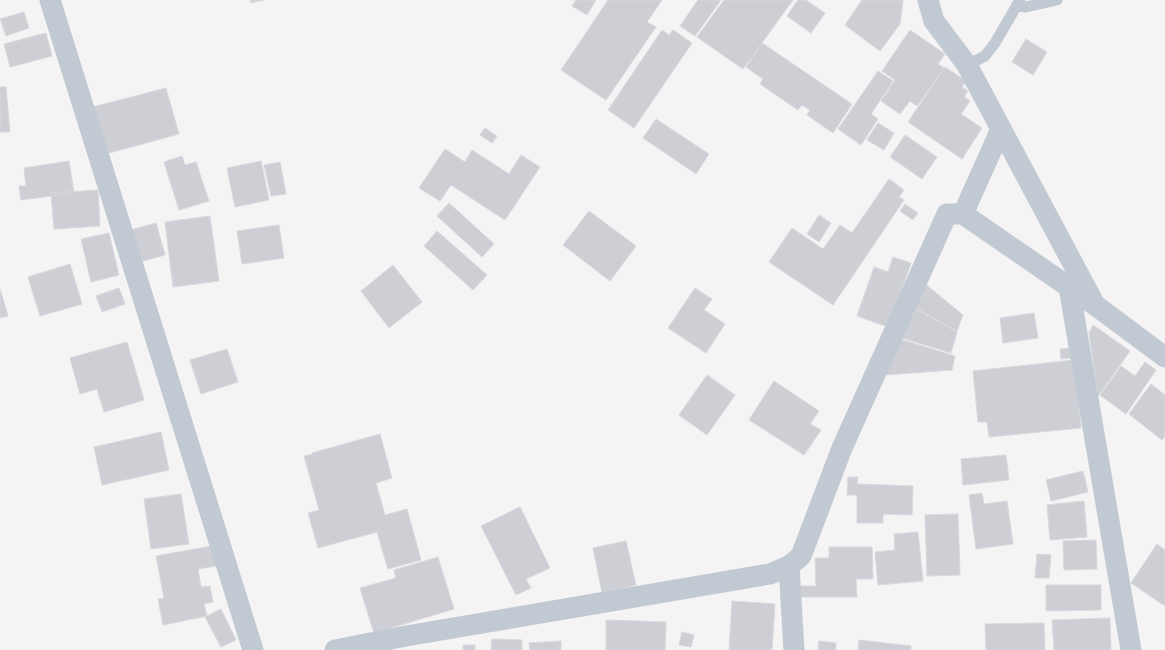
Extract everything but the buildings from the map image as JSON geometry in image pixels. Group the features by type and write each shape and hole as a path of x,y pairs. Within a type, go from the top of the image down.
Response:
{"street":[{"path":"50,0 253,650"},
{"path":"928,0 934,21 967,65 1095,305"},
{"path":"963,214 1002,129"},
{"path":"335,650 406,643 770,574 789,566 801,556 842,448 947,214 963,214 1095,305 1165,357"},
{"path":"1069,287 1131,650"},
{"path":"789,566 794,650"}],"lane":[{"path":"967,65 985,56 995,43 1018,3 1026,7 1057,0"}]}
